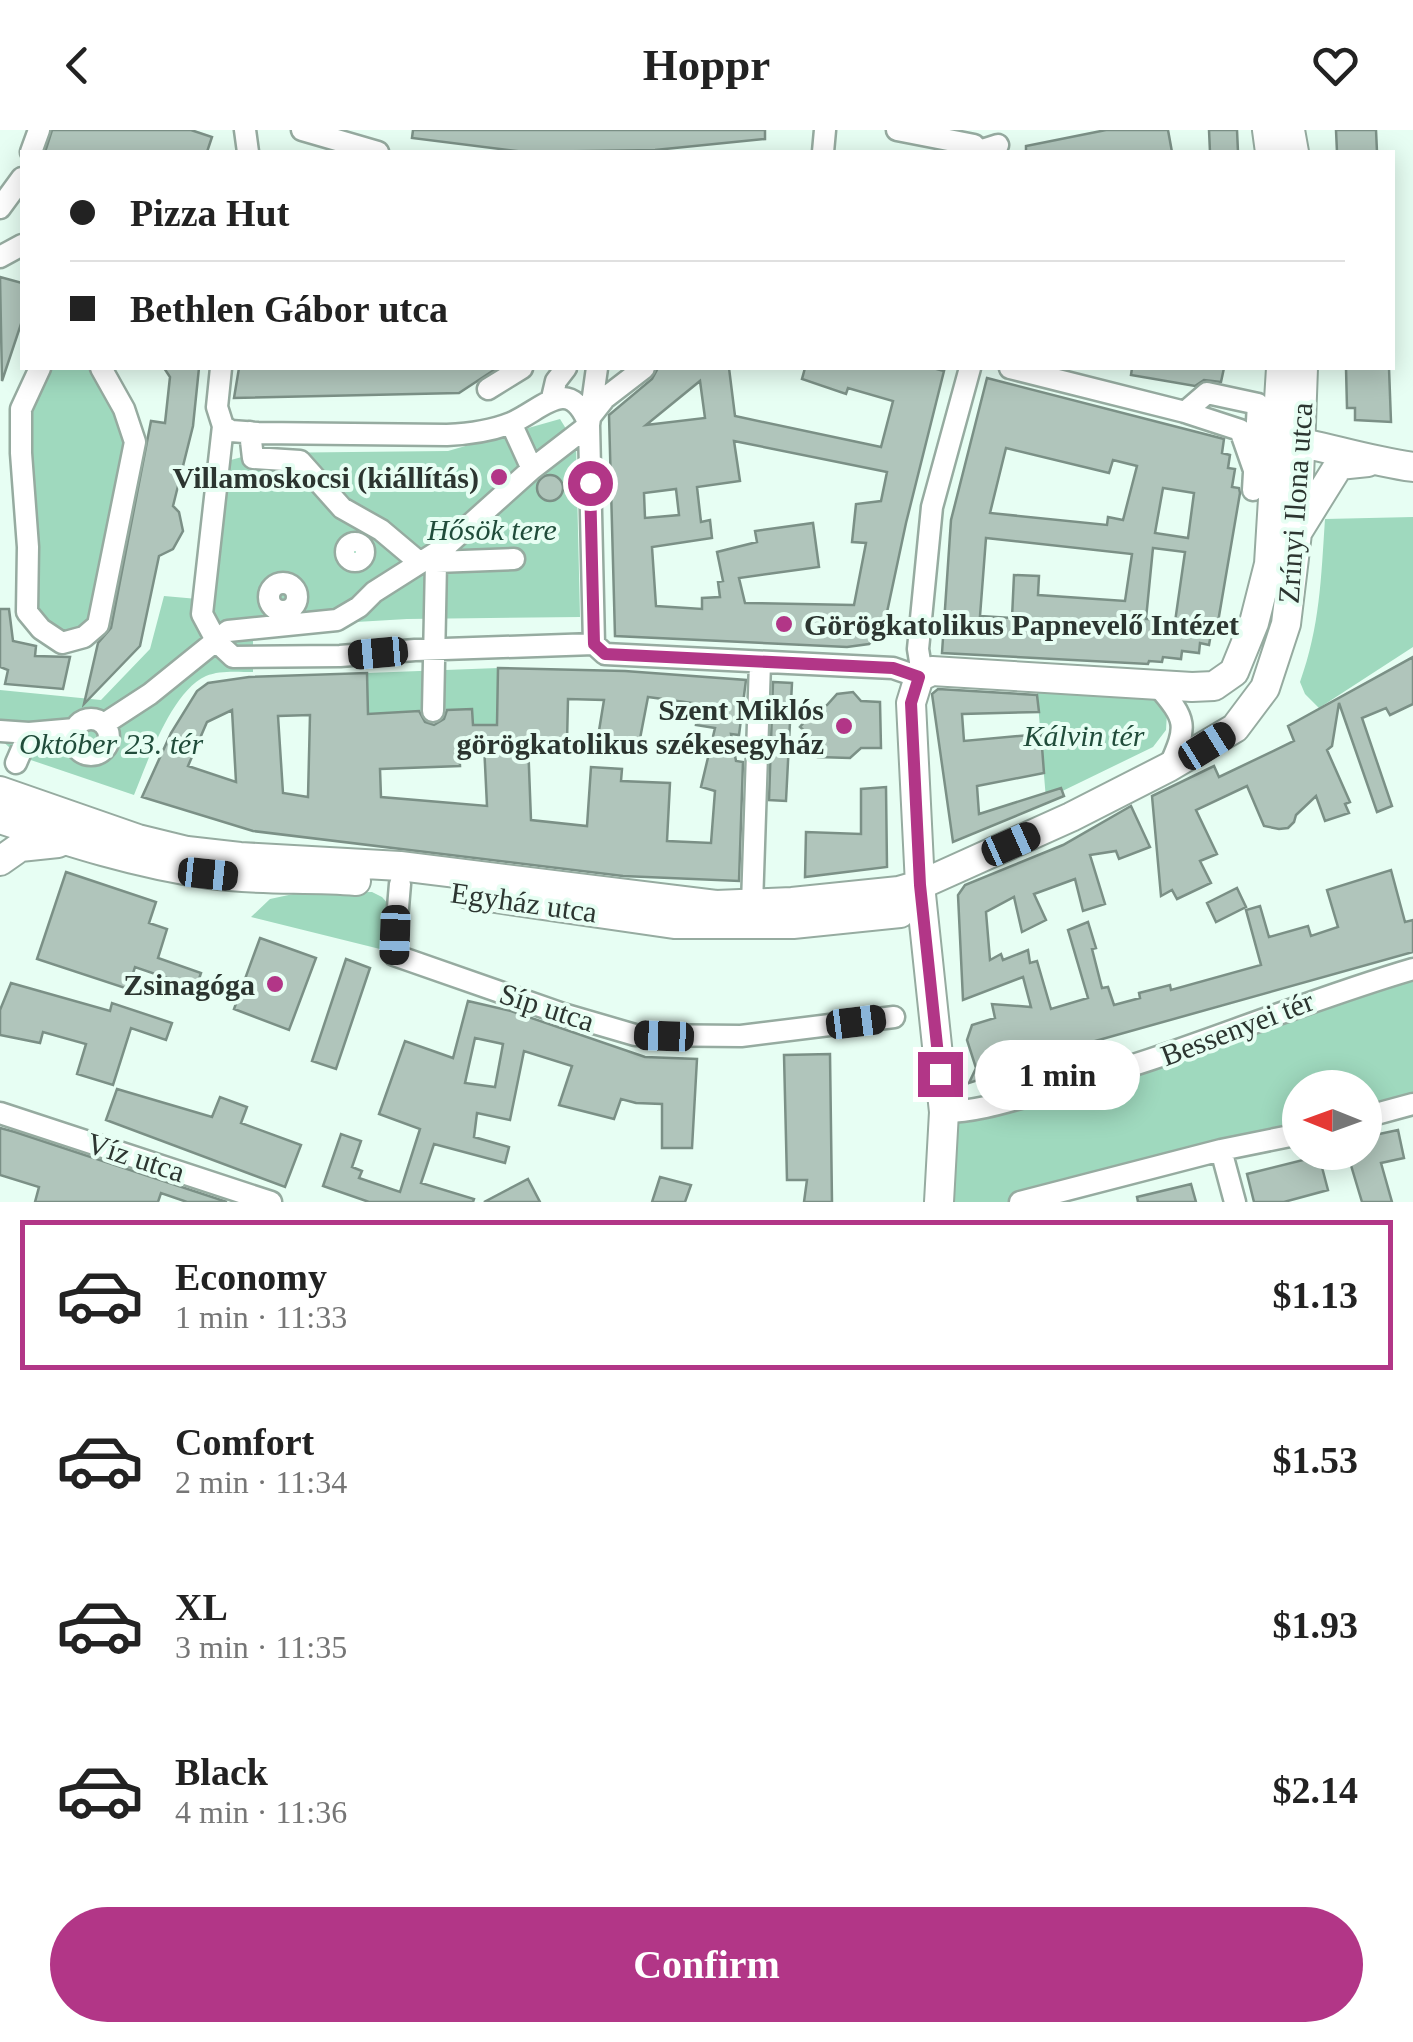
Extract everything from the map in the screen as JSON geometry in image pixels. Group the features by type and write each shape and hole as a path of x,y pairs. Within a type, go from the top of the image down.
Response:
{"street":[{"path":"302,130 371,150"},
{"path":"904,136 980,146"},
{"path":"0,208 20,181"},
{"path":"39,370 21,410 20,453 28,547 26,612 41,629 62,643 84,637 98,624 136,442 124,409 102,370"},
{"path":"221,370 217,407 222,426 202,614 225,650"},
{"path":"488,390 519,370"},
{"path":"552,398 556,380 564,370"},
{"path":"594,644 589,421 597,370"},
{"path":"225,650 228,631 283,618 336,620 359,607 374,592 433,557 589,421 605,398 641,370"},
{"path":"939,1202 944,1112 920,885 911,703 932,507 969,370"},
{"name":"Zrínyi Ilona utca","path":"1018,370 1186,412 1240,430 1260,478"},
{"name":"Zrínyi Ilona utca","path":"1169,767 1235,728 1265,688 1286,624 1298,532 1281,370"},
{"name":"Zrínyi Ilona utca","path":"1288,440 1303,370"},
{"path":"1224,392 1240,392 1258,404"},
{"path":"1186,412 1207,394 1258,404"},
{"path":"222,426 231,431 250,432 470,434 511,423 552,398 571,400 589,421"},
{"path":"104,724 225,650 340,656 594,644 605,654 1214,686 1234,672 1254,624 1269,564 1260,478 1258,404"},
{"path":"511,423 532,470"},
{"path":"250,432 253,458 300,461 342,508 433,557 514,559"},
{"path":"1260,478 1288,440 1371,461 1413,467"},
{"path":"1298,532 1340,465 1371,461"},
{"path":"374,592 359,552 381,530"},
{"path":"433,557 433,711"},
{"path":"752,905 760,663"},
{"path":"1157,685 1182,715 1183,736 1169,767"},
{"path":"0,732 29,734 75,729 88,719 104,724 109,735 106,746 91,755 76,746 75,729"},
{"path":"16,763 29,734"},
{"name":"Egyház utca","path":"0,791 138,839 187,851 240,858 400,866 619,895 752,905 898,891 920,885 1071,818 1169,767"},
{"name":"Egyház utca","path":"0,819 79,846 208,874 400,884 674,924 793,924 900,913 920,885"},
{"path":"0,861 31,844 79,846"},
{"name":"Síp utca","path":"400,884 394,955 635,1035 741,1036 894,1016"},
{"name":"Bessenyei tér","path":"944,1112 970,1110 1123,1071 1337,991 1413,969"},
{"path":"1382,1112 1413,1104"},
{"name":"Víz utca","path":"0,1113 270,1202"},
{"path":"1020,1202 1282,1138"},
{"path":"1221,1150 1235,1202"}],"green space":[{"path":"42,370 98,370 132,443 95,623 62,640 31,610 24,409"},
{"name":"Hősök tere","path":"560,419 576,445 580,617 407,619 253,628 253,672 217,673 193,684 162,729 134,795 19,756 0,739 0,690 101,700 150,649 164,596 209,600 227,461 257,453 448,451"},
{"path":"1413,517 1413,647 1319,708 1305,694 1300,682 1316,622 1325,519"},
{"path":"498,668 497,725 473,725 472,709 388,713 369,730 367,673"},
{"name":"Kálvin tér","path":"1037,692 1154,697 1167,713 1166,730 1153,747 1046,799"},
{"path":"372,892 389,905 384,950 251,917 270,899 298,893"},
{"path":"1413,969 1413,1104 1382,1112 1382,1070 1282,1070 1282,1138 1020,1202 953,1202 959,1112"}],"building":[{"path":"52,130 191,130 212,137 208,150 46,150"},
{"path":"413,130 765,130 765,139 655,150 509,150 412,138"},
{"path":"1106,130 1168,130 1172,150 1026,150 1026,146"},
{"path":"1209,130 1237,130 1238,150 1210,150"},
{"path":"1336,130 1376,130 1377,150 1337,150"},
{"path":"0,277 20,282 20,327 2,381"},
{"path":"165,370 199,370 193,426 173,506 179,512 183,531 173,549 159,556 140,646 84,704 98,643 111,628 151,421 165,423 170,377"},
{"path":"239,370 494,370 459,393 234,398"},
{"path":"657,370 729,370 735,416 881,447 893,401 848,388 846,394 802,379 804,370 944,371 883,631 869,644 847,647 615,636 609,415 652,379","holes":["700,381 705,418 646,425","734,441 887,472 881,501 856,504 852,542 866,543 854,605 745,603 739,578 819,567 813,523 755,531 757,542 717,552 723,581 718,582 720,597 702,598 702,609 656,606 652,547 712,538 710,520 701,522 697,487 740,481","676,489 679,515 645,518 644,493"]},
{"path":"1132,370 1224,370 1221,382 1204,380 1195,386 1131,375"},
{"path":"1346,370 1389,370 1391,422 1355,420 1355,408 1347,408"},
{"path":"987,378 1224,439 1222,453 1230,455 1228,468 1235,469 1232,487 1239,488 1240,493 1217,628 1212,628 1209,645 1200,643 1199,653 1182,651 1181,659 1163,657 1162,662 1148,664 942,653 951,520","holes":["1006,448 1109,473 1113,460 1137,466 1123,520 1108,517 1107,525 990,513","1163,488 1194,493 1188,538 1155,533","986,538 1132,554 1125,601 1038,595 1039,576 1014,575 1012,618 980,616","1153,548 1185,552 1175,622 1146,619"]},
{"path":"550,475 560,478 560,498 550,501 540,498 537,488 540,478"},
{"path":"0,609 9,609 13,641 36,646 35,656 70,657 63,689 5,684 8,670 0,667"},
{"path":"1413,657 1413,704 1390,715 1386,708 1362,718 1392,806 1377,812 1339,703 1332,746 1327,750 1350,802 1345,804 1349,813 1325,821 1316,796 1288,828 1264,826 1247,786 1196,810 1217,854 1200,861 1211,883 1177,899 1172,890 1161,896 1152,796 1214,766 1219,777 1294,741 1288,726"},
{"path":"498,668 625,671 746,680 739,735 731,734 736,761 743,762 739,881 623,876 253,831 142,797 171,733 197,691 208,683 249,677 367,673 368,714 419,711 425,722 434,725 444,719 447,710 472,709 473,725 497,725","holes":["648,697 700,704 696,725 715,728 701,787 715,791 711,843 667,841 670,783 621,781 622,769 591,767 587,826 531,820 528,742 567,742 568,699 604,700 597,743 638,749","232,710 236,782 188,766 207,722","310,715 308,797 283,793 278,716","484,744 487,806 381,797 380,769 460,766 459,745"]},
{"path":"773,682 792,683 786,801 769,800"},
{"path":"938,689 1037,695 1039,712 962,714 964,741 1041,734 1044,773 977,786 979,814 1061,788 1064,796 953,842 932,694"},
{"name":"Szent Miklós görögkatolikus székesegyház","path":"853,692 861,701 880,702 881,748 861,748 850,758 818,757 818,743 800,727 818,706 827,705 837,694"},
{"path":"886,787 887,867 805,877 806,832 861,834 861,789"},
{"path":"1131,806 1150,847 1119,859 1116,851 1090,855 1105,904 1083,911 1075,879 1034,894 1046,920 1022,932 1014,897 986,912 990,960 1001,954 1003,960 1028,950 1030,963 1037,961 1051,1009 1088,998 1068,930 1088,922 1102,988 1108,987 1114,1005 1140,998 1139,993 1170,985 1171,990 1261,965 1246,910 1260,906 1269,937 1308,926 1311,936 1338,927 1327,890 1391,870 1405,922 1413,920 1413,952 1038,1057 1037,1061 969,1083 976,1068 967,1040 972,1025 995,1018 992,1004 1031,1007 1023,977 963,1000 958,895 965,885 1063,845"},
{"path":"66,872 156,902 149,923 167,929 158,958 201,973 196,988 135,967 128,989 37,959"},
{"path":"1237,888 1246,907 1216,922 1207,903"},
{"name":"Zsinagóga","path":"260,938 316,958 289,1030 234,1009"},
{"path":"346,959 370,968 336,1069 312,1061"},
{"path":"11,983 110,1011 112,1003 172,1023 166,1040 131,1028 113,1085 77,1074 86,1044 43,1032 40,1043 0,1035 0,1010"},
{"path":"468,1001 511,1011 645,1057 697,1059 692,1148 662,1148 662,1104 621,1099 614,1119 559,1105 572,1066 524,1051 510,1120 477,1113 474,1137 509,1147 505,1163 434,1144 421,1183 474,1199 473,1202 369,1202 323,1186 341,1134 361,1141 352,1167 362,1171 359,1178 400,1192 420,1129 379,1114 405,1041 453,1058","holes":["475,1038 503,1044 495,1087 465,1083"]},
{"path":"830,1054 832,1202 804,1202 807,1180 787,1180 784,1055"},
{"path":"117,1089 212,1117 220,1097 247,1107 241,1123 301,1145 285,1187 106,1120"},
{"path":"0,1128 227,1202 187,1202 161,1193 158,1202 35,1202 39,1187 0,1175"},
{"path":"1398,1130 1404,1158 1382,1163 1382,1133"},
{"path":"1282,1165 1282,1170 1323,1170 1328,1190 1284,1202 1254,1202 1247,1174"},
{"path":"1382,1167 1392,1202 1362,1202 1352,1170 1382,1170"},
{"path":"660,1177 691,1185 685,1202 652,1202"},
{"path":"528,1179 540,1202 484,1202"},
{"path":"1191,1184 1196,1202 1138,1202 1137,1197"}],"place":[{"name":"Villamoskocsi (kiállítás)","path":"499,477"},
{"name":"Görögkatolikus Papnevelő Intézet","path":"784,624"},
{"name":"Szent Miklós görögkatolikus székesegyház","path":"844,726"},
{"name":"Zsinagóga","path":"275,984"}],"route":[{"path":"590,483 594,644 605,654 893,668 919,677 911,703 920,885 940,1074"}],"park label":[{"name":"Október 23. tér","path":"111,743"}]}
